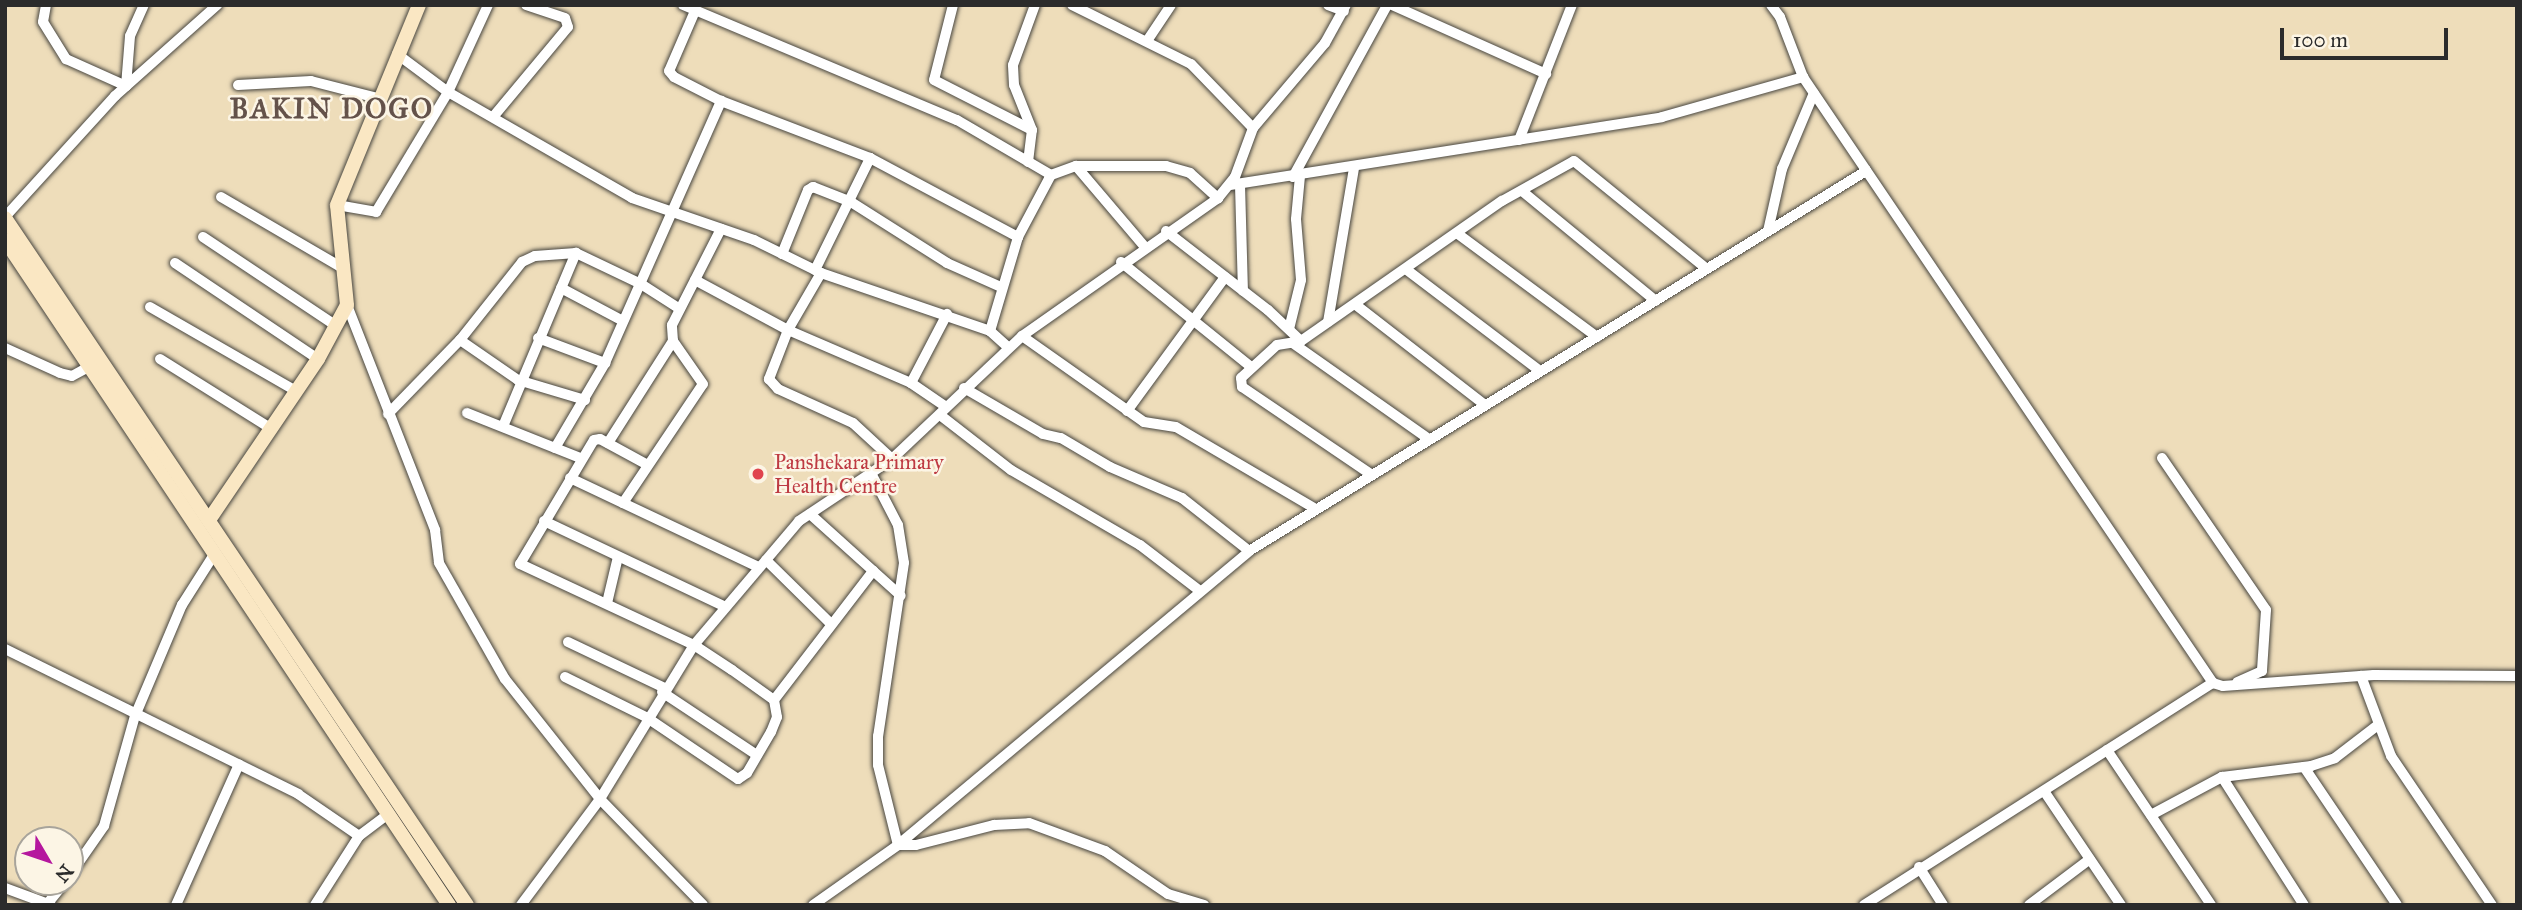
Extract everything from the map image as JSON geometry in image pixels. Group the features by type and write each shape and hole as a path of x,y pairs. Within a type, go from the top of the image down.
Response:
{"street":[{"path":"126,86 130,36 144,5"},
{"path":"217,5 126,86 5,217 27,262 89,367 449,905"},
{"path":"419,5 337,205 347,305 435,530 439,563 523,706 600,799 703,905"},
{"path":"337,205 376,212 448,92 488,5"},
{"path":"493,117 568,27 565,18 526,5"},
{"path":"683,5 957,120 1051,175"},
{"path":"953,5 934,80 1032,130"},
{"path":"1028,162 1032,130 1014,85 1013,65 1035,5"},
{"path":"1072,5 1191,64 1253,128"},
{"path":"1147,41 1171,5"},
{"path":"1243,291 1235,185 1253,128 1325,43 1345,8 1328,5"},
{"path":"1289,329 1301,280 1296,177 1387,5"},
{"path":"1392,5 1546,74"},
{"path":"1519,140 1572,5"},
{"path":"1771,5 1780,17 1804,77 1814,93 2214,683"},
{"path":"38,6 43,22 66,59 126,86"},
{"path":"695,11 670,74 721,101 870,158 1018,237"},
{"path":"397,54 448,92 614,189 721,229 818,271 990,331 1008,347"},
{"path":"521,905 600,799 646,717 694,645 762,564 810,514 892,459 1021,335 1121,262 1235,185 1354,169 1662,117 1804,77"},
{"path":"239,85 311,82 381,99"},
{"path":"1768,231 1782,169 1814,93"},
{"path":"555,447 605,363 670,211 721,101"},
{"path":"870,158 788,330 770,374 772,384 853,423 892,459"},
{"path":"1371,475 1242,387 1241,378 1282,342 1298,342 1522,191 1574,160 1707,269"},
{"path":"990,331 1018,237 1051,175 1076,166 1166,166 1190,173 1218,198"},
{"path":"1076,166 1144,246"},
{"path":"1328,322 1354,169"},
{"path":"813,905 898,845 1249,551 1866,171"},
{"path":"782,254 810,187 851,202 947,263 1001,287"},
{"path":"1522,191 1656,301"},
{"path":"221,198 344,269"},
{"path":"623,503 646,464 703,384 673,341 672,325 721,229"},
{"path":"1166,231 1289,329 1298,342 1430,440"},
{"path":"1458,234 1597,337"},
{"path":"203,237 335,326"},
{"path":"5,240 27,262 209,520 467,905"},
{"path":"388,414 460,340 522,262 556,251 576,253 641,284 680,309"},
{"path":"504,424 518,380 576,253"},
{"path":"1121,262 1251,368"},
{"path":"175,263 318,359"},
{"path":"1407,270 1540,372"},
{"path":"1127,411 1225,277"},
{"path":"695,280 788,330 911,383 1012,470 1140,545 1200,591"},
{"path":"561,288 623,321"},
{"path":"209,520 318,359 347,305"},
{"path":"1356,305 1485,405"},
{"path":"150,307 296,391"},
{"path":"911,383 947,314"},
{"path":"1021,335 1152,426 1176,427 1316,509"},
{"path":"538,338 605,363"},
{"path":"460,340 518,380 585,400"},
{"path":"608,443 673,341"},
{"path":"5,348 72,376 89,367"},
{"path":"160,359 270,428"},
{"path":"964,388 1043,434 1061,438 1110,467 1182,498 1249,551"},
{"path":"467,413 504,424 580,458"},
{"path":"565,677 646,717 732,777 743,778 777,717 774,700 694,645 607,603 523,568 520,560 580,458 597,439 646,464"},
{"path":"2162,458 2266,610 2262,671 2229,686"},
{"path":"871,473 903,542 901,596 878,736 878,765 898,845"},
{"path":"569,478 762,564 830,623"},
{"path":"810,514 901,596"},
{"path":"544,521 726,607"},
{"path":"84,855 104,826 135,716 182,605 215,552"},
{"path":"607,603 618,557"},
{"path":"774,700 830,623 873,571"},
{"path":"568,642 664,690 757,755"},
{"path":"5,649 135,716 298,794 359,835"},
{"path":"2361,676 2378,725 2410,785 2492,905"},
{"path":"1864,905 1919,867 2214,683 2229,686 2361,676 2517,676"},
{"path":"2151,815 2222,777 2304,767 2335,758 2378,725"},
{"path":"2107,750 2211,905"},
{"path":"176,905 239,764"},
{"path":"2304,767 2397,905"},
{"path":"2222,777 2304,905"},
{"path":"2044,791 2121,905"},
{"path":"315,905 359,835 389,813"},
{"path":"898,845 916,845 993,825 1029,823 1105,850 1168,894 1204,905"},
{"path":"2029,905 2090,859"},
{"path":"1919,867 1943,905"},
{"path":"5,888 50,904"}],"place":[{"name":"Panshekara Primary Health Centre","path":"758,474"}],"district":[{"name":"BAKIN DOGO","path":"332,109"}]}
